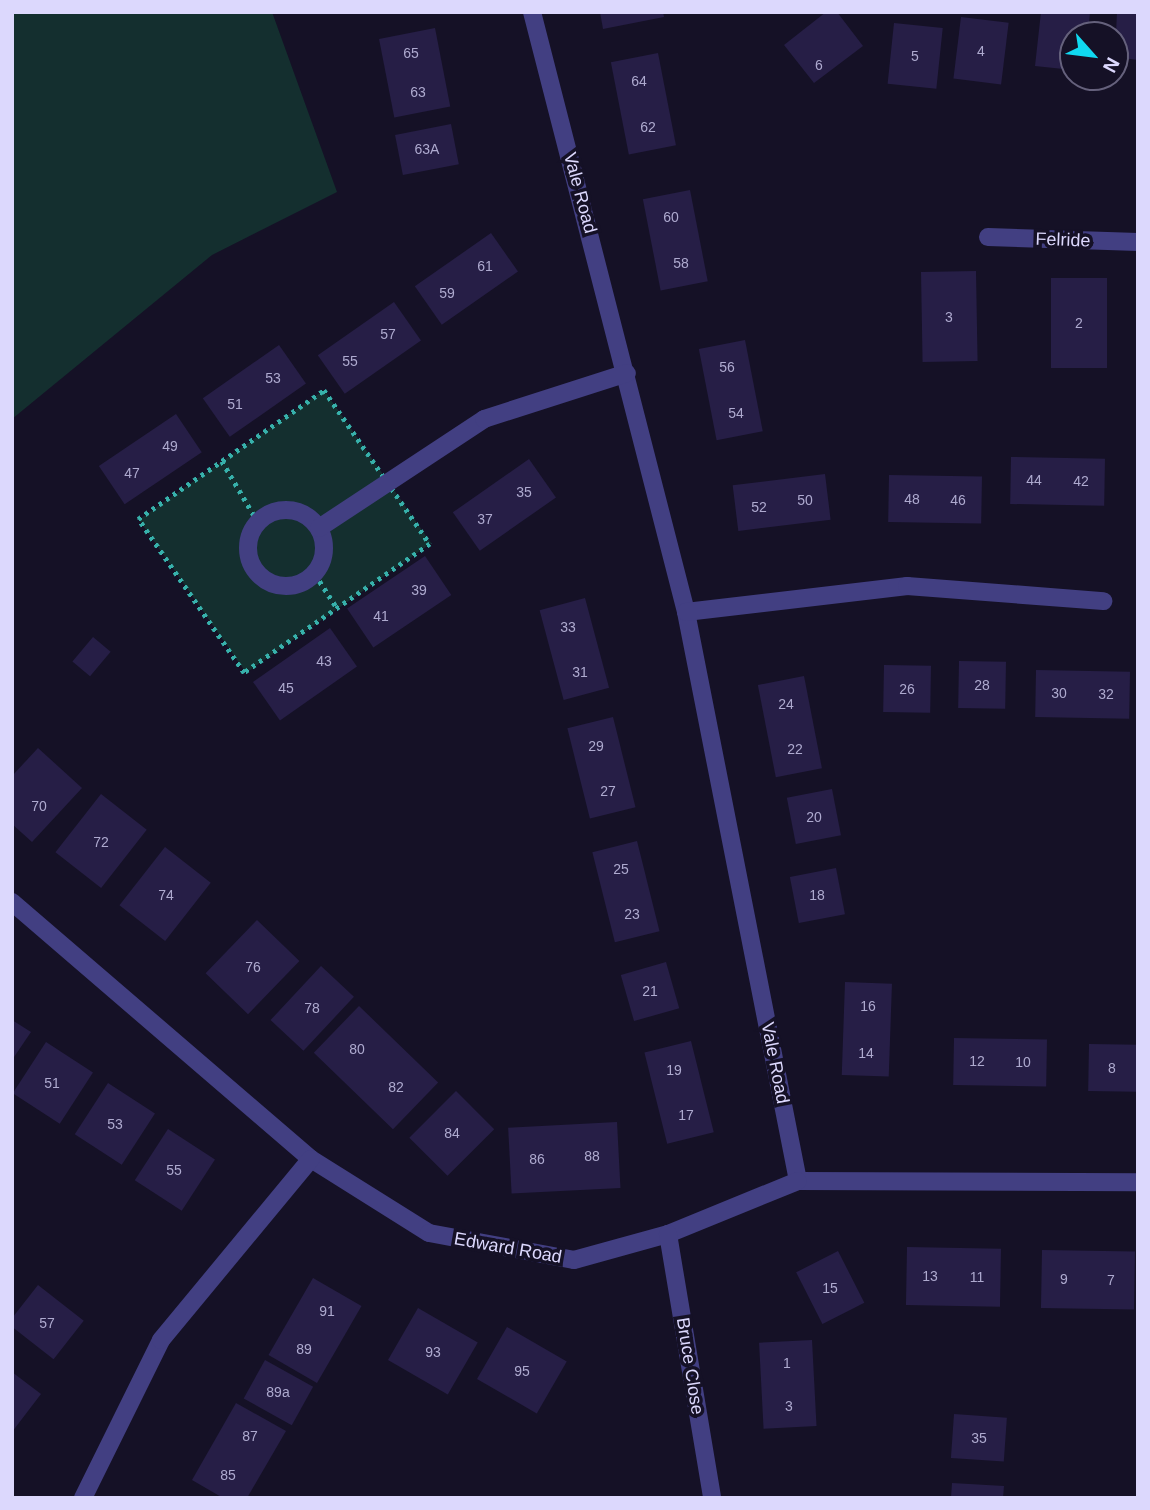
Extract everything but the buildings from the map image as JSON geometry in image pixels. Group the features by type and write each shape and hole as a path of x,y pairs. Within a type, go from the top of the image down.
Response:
{"street":[{"name":"Vale Road","path":"532,12 627,373 686,612 798,1181"},
{"name":"Felride","path":"988,237 1138,242"},
{"path":"319,528 386,480 484,419 627,373"},
{"path":"287,510 319,528 324,552 315,574 281,587 258,575 248,552 258,522 287,510"},
{"path":"686,612 907,586 1103,601"},
{"name":"Edward Road","path":"12,902 311,1158 429,1233 574,1260 668,1234 798,1181"},
{"path":"83,1498 161,1340 311,1158"},
{"path":"798,1181 1138,1182"},
{"name":"Bruce Close","path":"668,1234 712,1498"}],"path":[{"path":"324,390 386,480 430,544 244,673 138,519 324,390"},
{"path":"222,461 258,522"},
{"path":"315,574 337,608"}],"green space":[{"path":"12,12 272,12 337,192 212,255 12,419"},
{"path":"324,390 431,543 246,673 139,520"}]}
